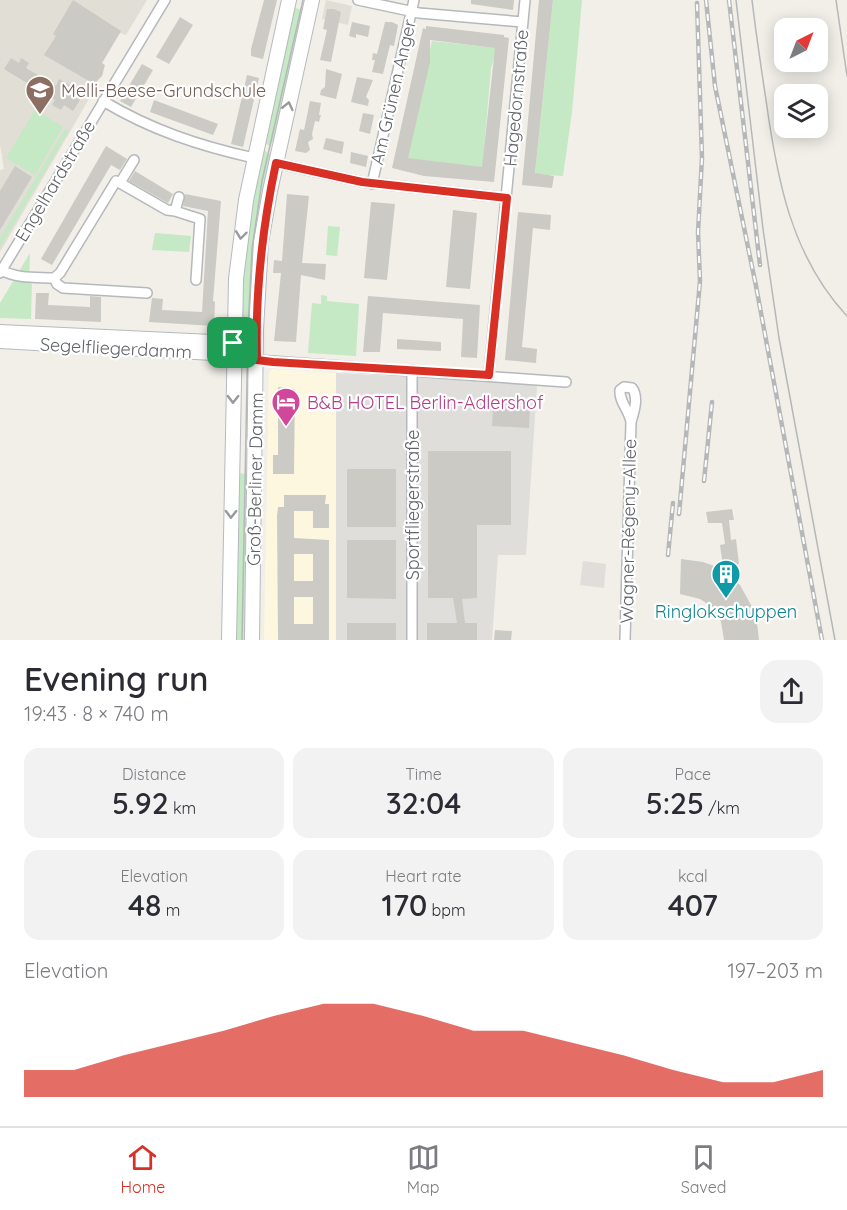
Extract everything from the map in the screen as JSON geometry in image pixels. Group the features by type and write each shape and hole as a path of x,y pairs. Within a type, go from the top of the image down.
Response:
{"main road":[{"name":"Groß-Berliner Damm","path":"229,640 236,279 246,200 289,0"},
{"name":"Groß-Berliner Damm","path":"252,640 257,300 261,242 312,0"},
{"name":"Segelfliegerdamm","path":"0,332 233,350"},
{"name":"Segelfliegerdamm","path":"0,341 213,353 233,350"},
{"path":"233,350 257,360"}],"street":[{"name":"Engelhardstraße","path":"54,278 11,276 1,272 165,0"},
{"path":"358,0 411,11 523,22"},
{"name":"Am Grünen Anger","path":"372,184 414,0"},
{"name":"Hagedornstraße","path":"489,375 525,0"},
{"path":"103,101 172,136 208,148 254,158"},
{"path":"120,183 134,160"},
{"path":"276,163 372,184 507,198"},
{"path":"147,293 63,288 54,278 60,273 116,180 166,210 200,219 196,280"},
{"path":"175,211 179,197"},
{"path":"257,360 566,382"},
{"name":"Sportfliegerstraße","path":"412,370 412,640"},
{"name":"Wagner-Régeny-Allee","path":"625,640 631,422"}],"shaded area":[{"name":"Melli-Beese-Grundschule","path":"0,0 147,0 126,35 120,33 102,63 103,74 94,84 87,97 89,99 0,252 0,170 4,169 0,145"},
{"path":"326,0 352,6 348,25 322,19"},
{"path":"272,369 336,373 336,640 264,640 269,373"},
{"path":"336,373 492,381 537,386 526,555 498,555 492,640 336,640"},
{"path":"583,561 606,564 604,588 580,585"}],"green space":[{"path":"553,0 582,0 572,112 563,176 535,174"},
{"path":"292,7 306,11 276,143 272,142 271,147 262,141"},
{"path":"432,41 497,48 491,68 483,161 485,168 406,158"},
{"path":"35,110 63,127 35,175 6,158"},
{"path":"65,129 69,131 0,247 0,238"},
{"path":"264,149 267,153 274,155 253,327 239,327 240,291 259,151 263,152"},
{"path":"328,226 340,227 337,256 326,255"},
{"path":"155,233 191,236 189,252 152,250"},
{"path":"30,253 31,319 0,318 0,303"},
{"path":"321,295 327,296 327,301 359,304 356,356 308,353 312,303 321,304"},
{"path":"236,473 250,474 248,640 233,640"}],"building":[{"path":"73,0 121,31 102,63 105,65 102,76 94,84 44,55 56,36 53,34"},
{"path":"264,0 277,0 263,59 251,56 251,49"},
{"path":"471,0 514,0 513,10 471,4"},
{"path":"539,0 553,0 535,173 554,176 552,188 522,185"},
{"path":"327,9 341,12 331,62 320,60 327,30 323,29"},
{"path":"180,17 193,25 169,64 156,57"},
{"path":"352,22 370,26 368,37 356,34 356,38 349,36"},
{"path":"385,22 398,25 394,46 390,45 383,74 372,72 375,60 372,60 373,53 377,54"},
{"path":"426,26 504,35 509,38 494,182 424,176 392,168 423,28 426,29","holes":["430,40 495,48 482,167 408,158 430,62"]},
{"path":"11,58 19,63 21,58 29,63 26,68 56,86 59,79 75,88 71,95 80,100 73,111 64,105 61,110 52,105 55,100 4,69"},
{"path":"142,64 153,70 131,107 120,101"},
{"path":"326,69 342,74 336,99 320,95 321,90 325,87"},
{"path":"247,75 259,78 243,147 231,144"},
{"path":"357,77 373,80 366,97 369,100 368,106 351,102"},
{"path":"154,100 218,124 213,135 150,112"},
{"path":"310,101 321,103 319,122 315,121 313,139 308,142 310,150 306,153 295,151 300,129 304,130"},
{"path":"363,113 374,115 370,134 359,131"},
{"path":"326,138 344,142 342,154 323,149"},
{"path":"106,146 127,159 120,170 111,165 52,265 41,259"},
{"path":"351,152 368,156 366,167 350,163"},
{"path":"15,166 32,177 0,230 0,191"},
{"path":"135,171 173,194 168,203 129,181"},
{"path":"185,194 221,201 213,301 215,302 214,326 149,322 152,298 163,299 162,310 202,312 208,211 183,206"},
{"path":"287,194 309,196 302,263 326,264 325,280 301,275 296,342 274,341 281,273 273,273 274,260 282,261"},
{"path":"371,202 395,204 387,280 364,278"},
{"path":"453,210 477,213 470,289 446,287"},
{"path":"518,212 551,215 550,230 533,228 522,347 537,349 536,363 505,360"},
{"path":"36,293 49,293 48,305 90,307 90,296 101,297 101,322 35,319"},
{"path":"368,296 480,305 477,358 461,357 463,319 383,313 380,352 363,352"},
{"path":"397,339 441,342 441,351 397,349"},
{"path":"278,387 295,389 294,474 273,474 273,455 278,455"},
{"path":"493,403 530,406 529,428 492,426"},
{"path":"428,451 511,451 511,525 477,525 477,598 462,599 465,623 477,623 477,640 427,640 427,623 457,623 453,598 428,598"},
{"path":"347,469 396,469 396,527 347,527"},
{"path":"284,495 326,495 325,504 329,504 329,528 313,528 313,511 294,511 294,538 329,540 329,640 278,640 277,516 278,507 284,507","holes":["294,554 313,554 313,581 294,581","294,597 313,597 313,624 294,624"]},
{"path":"732,509 734,520 729,520 731,540 736,539 739,564 723,566 720,545 725,544 722,523 708,523 706,512"},
{"path":"347,540 396,540 396,599 347,598"},
{"name":"Ringlokschuppen","path":"681,559 703,562 720,568 740,585 756,614 759,640 724,640 721,622 712,607 700,599 680,594"},
{"path":"347,623 396,623 396,640 347,640"},
{"path":"495,630 512,631 511,640 494,640"}],"tram line":[{"path":"242,640 248,330 252,249 262,181 303,0"},
{"path":"736,0 763,229 779,338 835,640"},
{"path":"752,0 775,159 790,215 812,268 828,293 847,316"},
{"path":"836,0 847,76"}],"railway":[{"path":"706,0 715,86 756,286 822,640"},
{"path":"729,0 760,265"},
{"path":"679,514 700,281 698,232 702,158 697,3"},
{"path":"704,481 712,402"},
{"path":"668,555 673,503"}],"place":[{"name":"Melli-Beese-Grundschule","path":"40,116"},
{"name":"B&B HOTEL Berlin-Adlershof","path":"286,428"},
{"name":"Ringlokschuppen","path":"726,600"}],"route":[{"path":"233,343 233,356 257,360 257,300 261,242 276,163 362,182 507,198 489,375 257,360 233,343"}]}
